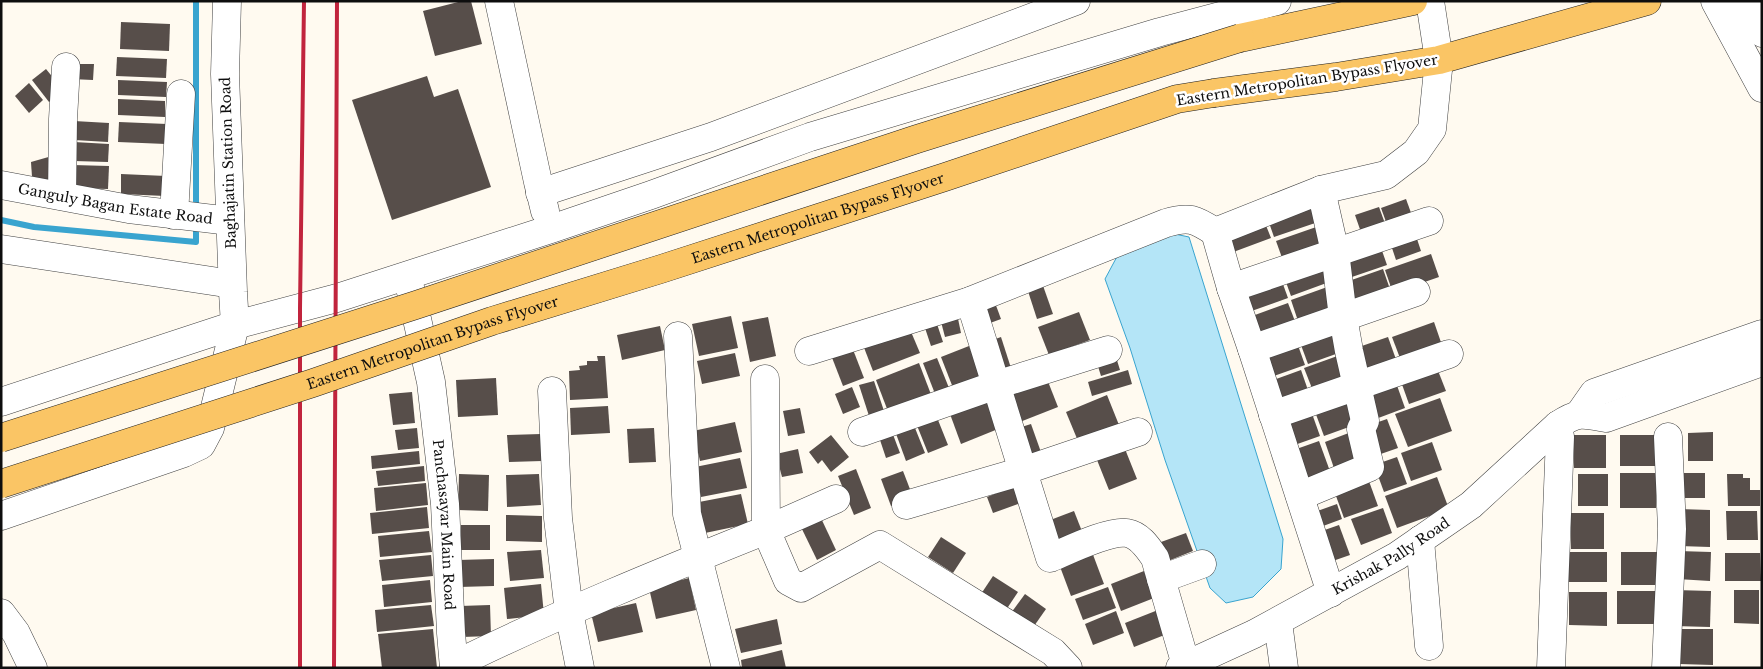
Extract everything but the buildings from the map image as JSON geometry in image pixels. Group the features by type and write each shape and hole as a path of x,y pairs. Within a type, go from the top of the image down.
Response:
{"main road":[{"path":"1,438 416,305 917,139 1240,38 1413,1"},
{"name":"Eastern Metropolitan Bypass Flyover","path":"1,484 312,383 492,322 661,270 1177,99 1336,77 1439,60 1647,1"}],"street":[{"name":"Baghajatin Station Road","path":"1,516 184,454 201,445 210,428 235,325 232,284 199,218 225,74 227,1"},
{"path":"499,1 540,193 551,229"},
{"path":"1,402 235,325 337,298 551,229 651,196 810,137 1151,34 1278,1"},
{"path":"1215,232 1321,190 1386,175 1416,152 1432,130 1439,60 1430,1"},
{"path":"1715,1 1762,88"},
{"path":"1744,1 1762,33"},
{"path":"540,193 711,137 1073,2"},
{"path":"62,196 66,67"},
{"path":"181,94 199,218"},
{"name":"Ganguly Bagan Estate Road","path":"1,185 129,209 199,218"},
{"path":"1300,496 1370,467 1361,429 1365,421 1343,317 1335,252 1321,190"},
{"path":"809,351 970,301 1166,223 1181,219 1200,223 1215,232 1231,288 1331,594"},
{"path":"1231,288 1429,221"},
{"path":"1,250 232,284"},
{"name":"Panchasayar Main Road","path":"407,276 432,382 445,504 454,667"},
{"path":"1252,349 1416,292"},
{"path":"970,301 1050,558 1108,535 1126,533 1136,537 1145,544 1155,558 1161,579 1194,664"},
{"name":"Krishak Pally Road","path":"1194,664 1331,594 1397,556 1471,505 1569,419 1594,393 1762,334"},
{"path":"678,336 687,514 726,668"},
{"path":"862,432 996,385 1108,350"},
{"path":"1273,415 1449,354"},
{"path":"1551,668 1560,437 1569,419 1606,418 1762,362"},
{"path":"765,379 766,530 788,581 801,588 880,545 1053,652 1068,668"},
{"path":"552,391 558,518 569,612 580,668"},
{"path":"906,505 1023,470 1138,432"},
{"path":"1666,668 1672,529 1668,436"},
{"path":"454,667 519,633 836,499"},
{"path":"1420,540 1429,646"},
{"path":"1161,579 1202,564"},
{"path":"1,613 16,633 33,668"},
{"path":"1278,622 1284,668"}],"water":[{"path":"1170,233 1189,237 1283,539 1281,569 1253,597 1226,603 1210,588 1105,279 1120,251"}],"waterway":[{"path":"196,1 196,210"},
{"path":"1,220 34,227 196,242 196,222"}],"railway":[{"path":"300,668 300,308 304,1"},
{"path":"334,668 337,1"}]}
